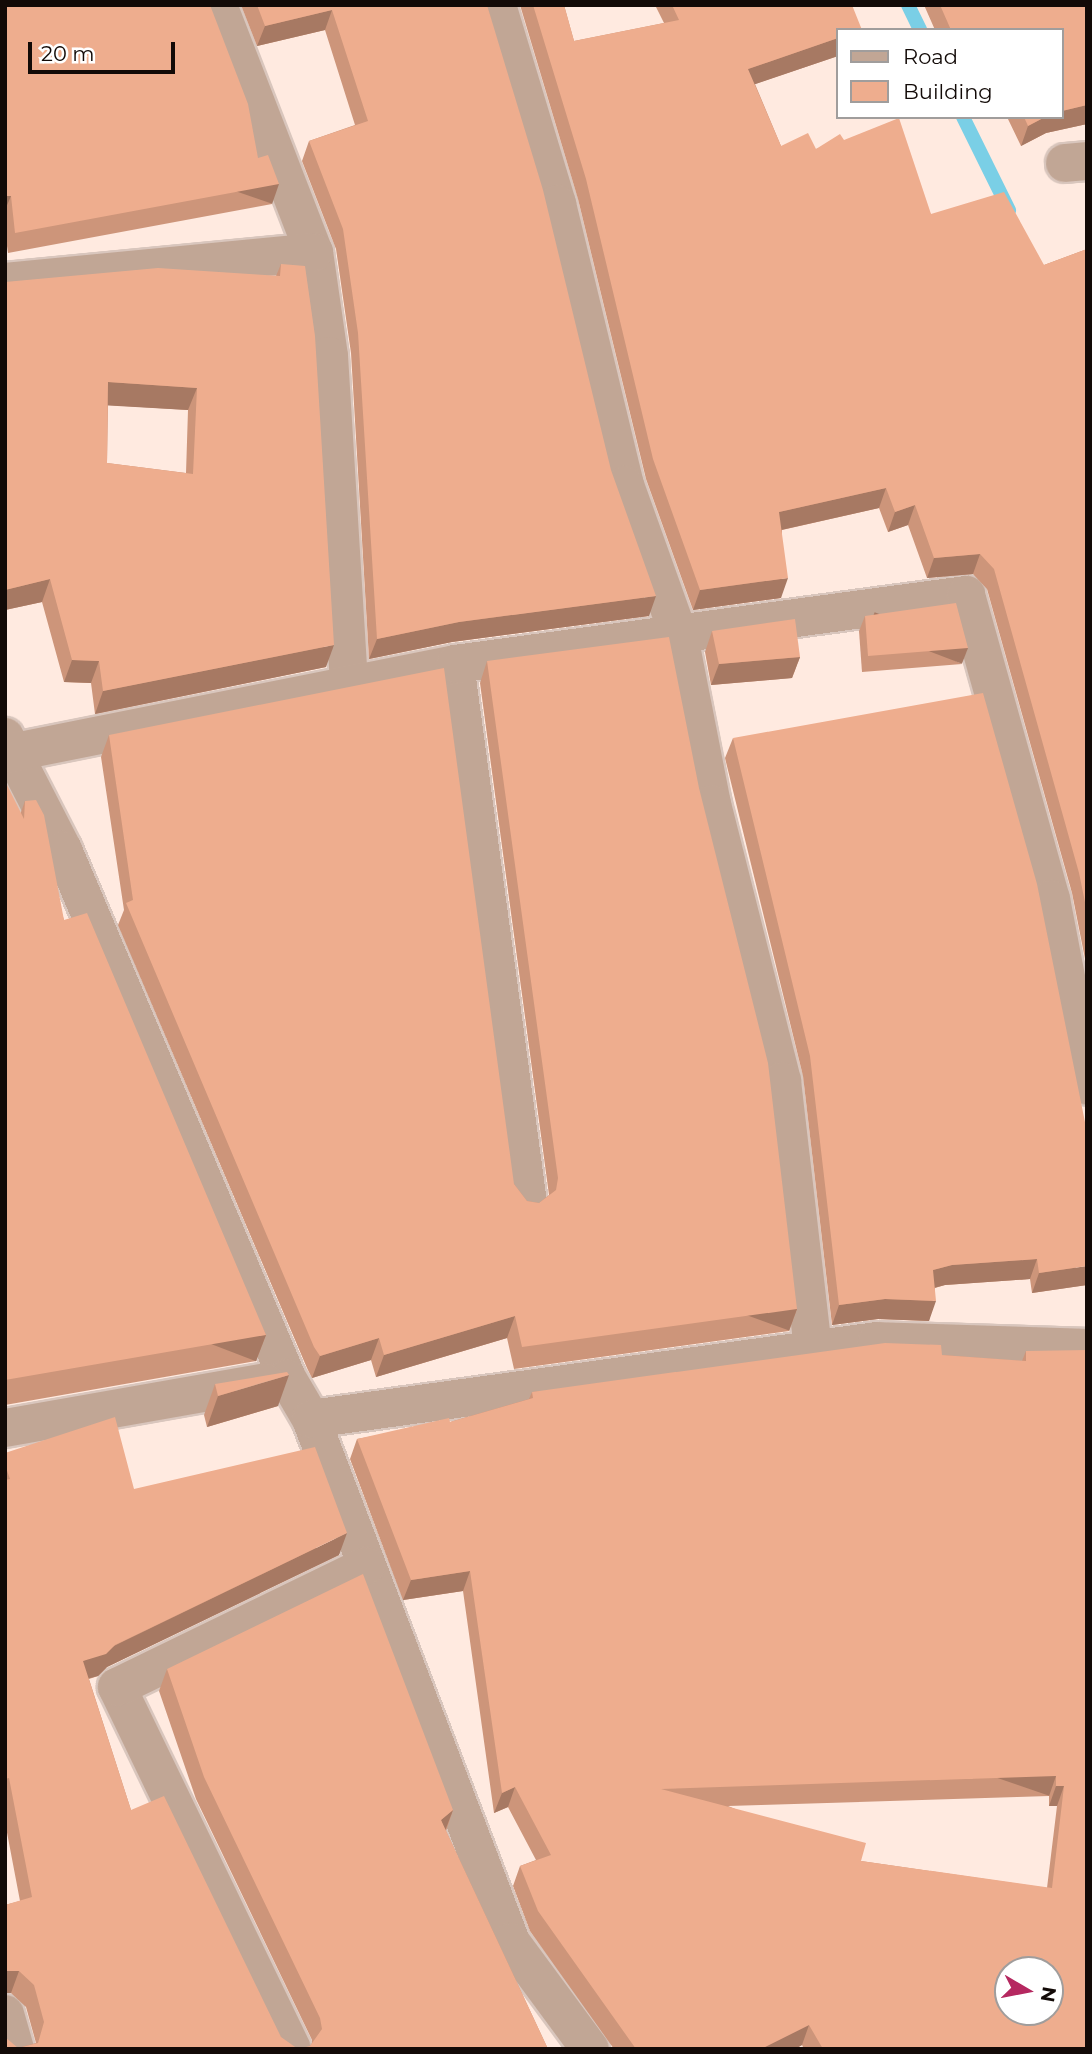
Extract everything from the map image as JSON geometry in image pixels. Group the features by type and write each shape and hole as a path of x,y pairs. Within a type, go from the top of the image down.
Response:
{"street":[{"path":"218,5 314,252 328,356 349,684"},
{"path":"497,5 557,204 625,485 680,636 712,804 782,1081 813,1350"},
{"path":"5,282 314,252"},
{"path":"590,2049 511,1942 311,1419 287,1378 63,850 8,747 455,664 680,636 966,595 1051,899 1087,1086"},
{"path":"455,664 528,1203"},
{"path":"311,1419 877,1341 1087,1348"},
{"path":"5,1428 287,1378"},
{"path":"292,2049 117,1687 366,1566"},
{"path":"5,2014 15,2049"}],"building":[{"path":"5,5 210,5 248,104 258,158 268,155 279,184 15,233 11,196 5,196"},
{"path":"257,5 487,5 543,190 611,470 656,596 459,622 377,639 358,333 343,229 309,141 368,121 332,10 265,26"},
{"path":"533,5 564,5 574,41 679,20 672,5 852,5 861,28 836,28 836,39 748,69 781,146 808,133 816,149 840,134 844,140 899,119 931,214 1004,192 1044,265 1087,249 1087,912 1079,873 994,569 980,554 934,558 915,505 895,512 886,488 779,512 788,578 700,590 653,459 586,179"},
{"path":"940,5 1087,5 1087,105 1064,111 1064,28 950,28"},
{"path":"1025,119 1041,119 1028,126"},
{"path":"281,264 305,266 315,336 334,645 103,691 99,661 72,660 50,579 5,590 5,282 158,268 280,276","holes":["108,382 197,388 193,474 107,463"]},
{"path":"956,603 968,648 868,656 865,616"},
{"path":"795,619 800,657 719,664 712,631"},
{"path":"669,637 699,788 768,1063 797,1309 522,1347 515,1316 384,1355 379,1338 320,1356 126,903 133,900 109,735 444,668 514,1184 527,1201 539,1203 556,1190 558,1178 487,661"},
{"path":"983,693 1037,884 1087,1132 1087,1266 1039,1273 1037,1259 952,1265 933,1270 936,1301 885,1299 839,1305 810,1056 733,738"},
{"path":"5,781 24,819 25,801 36,800 44,815 64,920 87,913 266,1335 5,1380"},
{"path":"885,1343 941,1345 942,1355 1026,1361 1026,1351 1087,1350 1087,2049 823,2049 809,2025 761,2049 636,2049 538,1911 520,1866 551,1855 515,1787 502,1793 470,1571 411,1580 357,1439 449,1418 450,1422 533,1398 532,1392","holes":["1056,1776 1056,1786 1064,1786 1052,1888 861,1861 866,1843 661,1789"]},
{"path":"287,1372 289,1375 218,1396 215,1384"},
{"path":"115,1417 134,1489 315,1447 347,1533 115,1645 106,1654 83,1661 131,1810 164,1796 281,2037 298,2049 5,2049 5,2037 18,2048 38,2043 44,2022 34,1985 19,1971 5,1973 5,1905 32,1897 9,1778 5,1779 5,1480 10,1479 5,1465 5,1453"},
{"path":"363,1574 453,1810 441,1820 548,2049 298,2049 310,2046 322,2029 320,2018 204,1777 167,1669"}],"waterway":[{"path":"908,5 919,28"},
{"path":"964,119 1009,210"}]}
